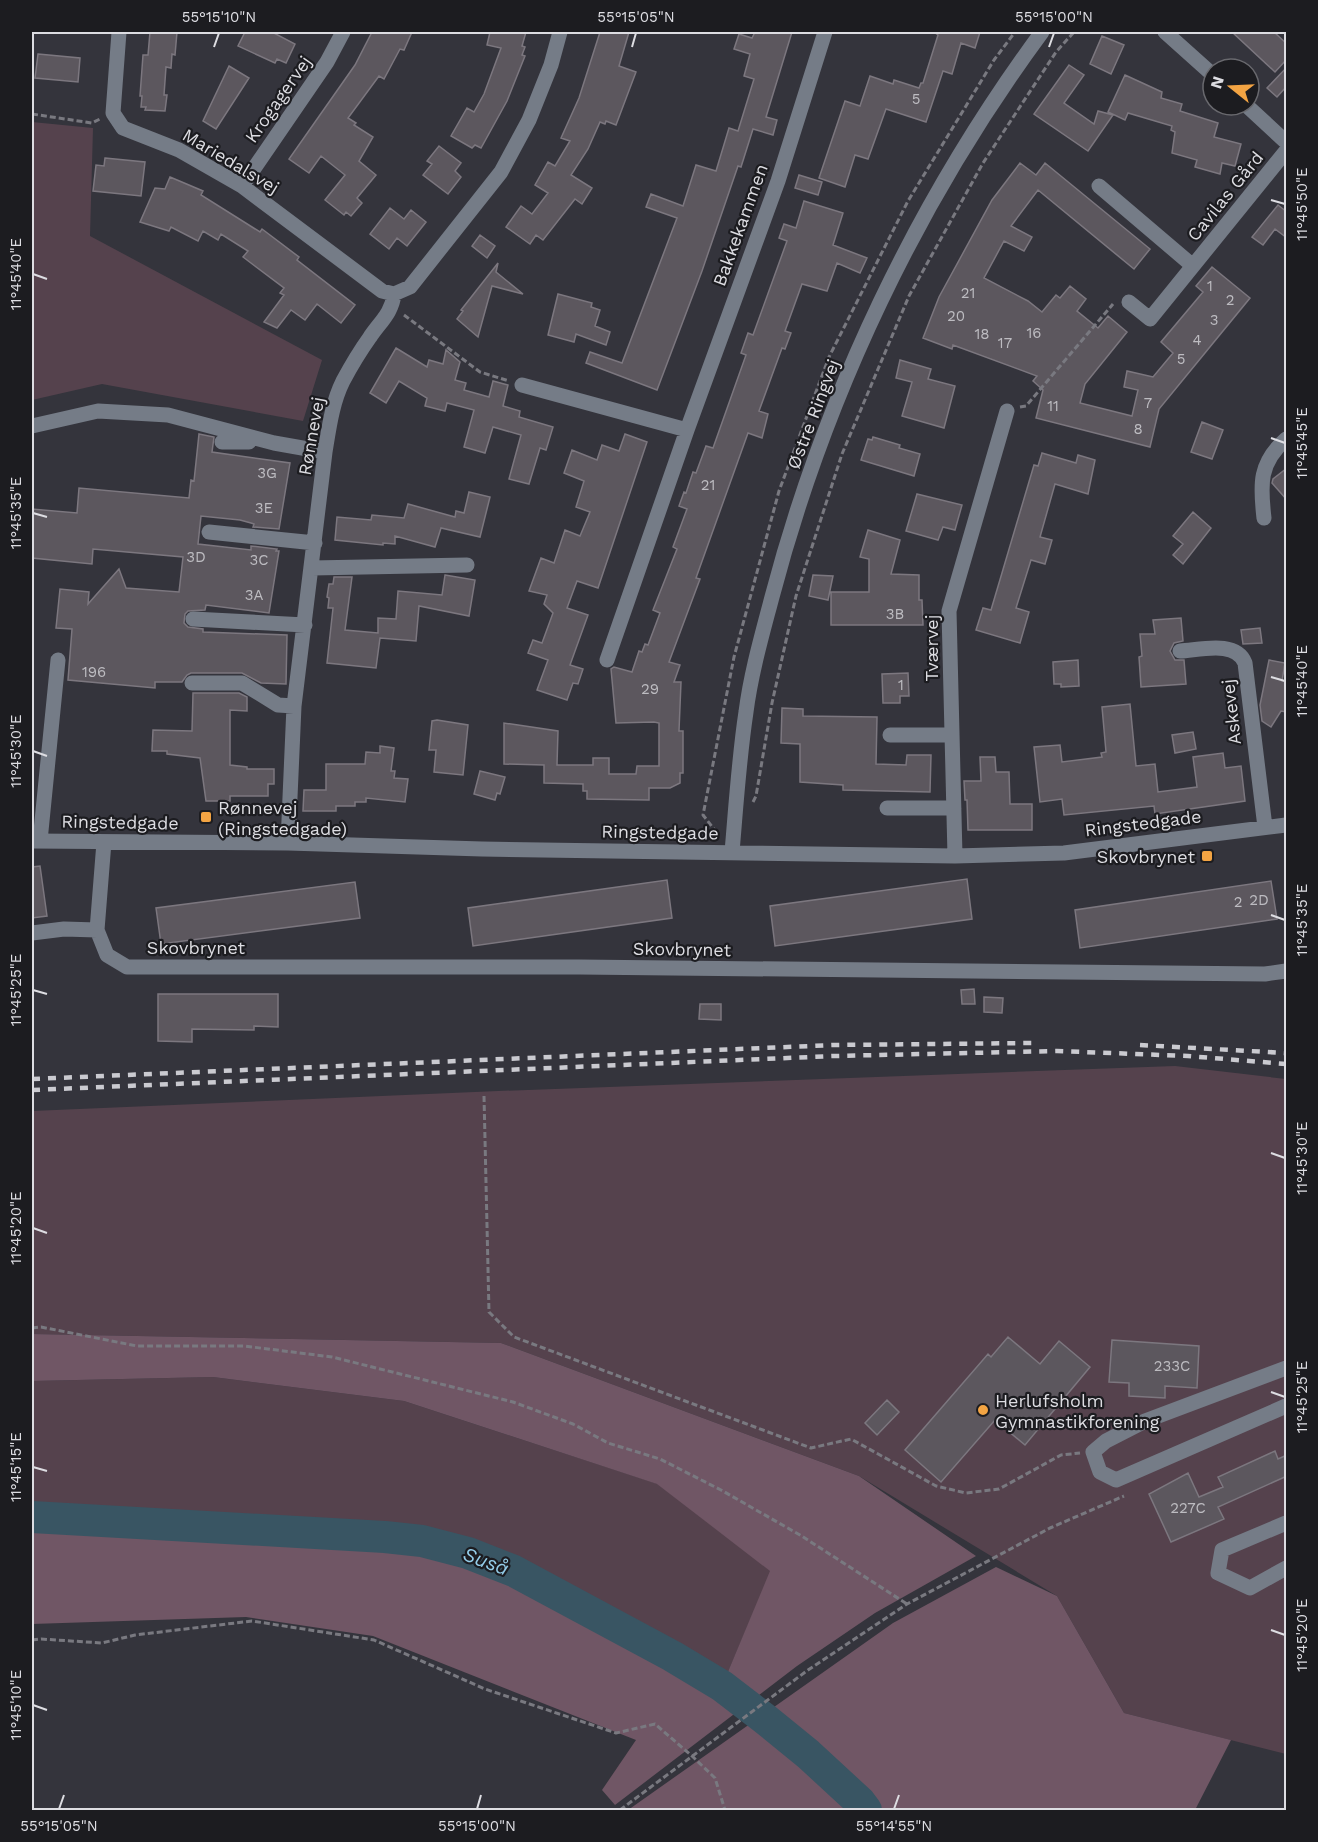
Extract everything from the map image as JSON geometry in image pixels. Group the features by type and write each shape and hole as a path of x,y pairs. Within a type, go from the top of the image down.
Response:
{"street":[{"path":"113,113 119,32"},
{"name":"Krogagervej","path":"242,186 327,62 343,32"},
{"name":"Rønnevej","path":"288,843 294,706 330,418 343,381 393,300 410,287 501,172 529,120 551,65 560,32"},
{"name":"Bakkekammen","path":"607,660 687,430 778,181 825,32"},
{"name":"Østre Ringvej","path":"732,852 746,713 755,662 786,545 834,406 896,271 955,163 1021,60 1042,32"},
{"path":"1165,32 1201,64"},
{"name":"Mariedalsvej","path":"113,113 123,128 179,150 242,186 393,300"},
{"path":"1259,117 1287,142"},
{"name":"Cavilas Gård","path":"1130,302 1150,319 1287,152"},
{"name":"Cavilas Gård","path":"1099,186 1193,266"},
{"path":"522,384 687,430"},
{"path":"32,426 98,411 168,415 274,443 326,452"},
{"name":"Tværvej","path":"955,856 949,611 1007,411"},
{"path":"1264,518 1260,486 1267,460 1287,439"},
{"path":"222,442 274,443"},
{"path":"209,532 315,543"},
{"path":"312,568 467,565"},
{"path":"193,619 305,626"},
{"name":"Askevej","path":"1180,651 1226,649 1234,650 1242,656 1245,663 1265,827"},
{"path":"36,841 58,660"},
{"path":"192,682 242,683 278,705 294,706"},
{"path":"890,735 952,735"},
{"path":"887,808 954,808"},
{"name":"Ringstedgade","path":"36,841 288,843 482,849 955,856 1064,854 1287,825"},
{"name":"Skovbrynet","path":"104,842 97,930 107,955 127,967 579,967 1265,974 1287,971"},
{"path":"32,933 64,929 97,930"},
{"path":"1287,1368 1145,1421 1106,1441 1093,1452 1101,1472 1116,1480 1287,1406"},
{"path":"1287,1523 1222,1550 1218,1573 1250,1588 1287,1568"}],"path":[{"path":"752,805 756,796 772,703 796,596 846,444 914,286 983,163 1056,52 1074,32"},
{"path":"32,114 92,123 113,113"},
{"path":"393,300 480,372 522,384"},
{"path":"1007,411 1026,406 1112,304 1130,302"},
{"path":"484,1096 489,1312 514,1337 811,1448 851,1439 936,1486 966,1493 999,1489 1061,1455 1093,1452"},
{"path":"32,1328 41,1327 137,1346 244,1346 332,1358 513,1402 573,1425 608,1443 660,1459 721,1490 800,1535 907,1604"},
{"path":"620,1810 808,1670 907,1604 1050,1528 1126,1495"},
{"path":"32,1640 102,1643 135,1635 252,1620 374,1640 485,1689 616,1733 655,1724 715,1778 725,1810"}],"shaded area":[{"path":"32,122 93,128 90,236 322,360 303,421 102,384 32,400"},
{"name":"Herlufsholm Gymnastikforening","path":"1175,1066 1286,1079 1286,1754 1124,1713 1057,1596 859,1476 501,1343 32,1334 32,1111"},
{"path":"32,1334 501,1343 859,1476 976,1556 875,1613 797,1666 615,1805 602,1790 636,1740 373,1636 246,1617 32,1624 32,1517 422,1541 468,1553 514,1571 672,1656 722,1686 770,1571 657,1484 404,1401 213,1377 32,1381"},
{"path":"213,1377 404,1401 658,1484 771,1571 722,1686 672,1656 514,1571 468,1553 422,1541 32,1517 32,1381"},
{"path":"996,1567 1057,1596 1124,1713 1231,1740 1195,1810 628,1810 893,1623"}],"building":[{"path":"150,32 177,32 175,55 172,54 171,68 166,67 165,111 145,110 146,107 141,107 143,55 148,55"},
{"path":"245,32 272,32 295,44 286,63 277,59 275,63 238,46"},
{"path":"372,32 412,32 404,50 400,49 384,79 379,76 348,118 356,123 354,125 373,137 359,161 376,175 357,198 362,203 351,216 346,212 344,215 325,200 345,175 321,156 309,173 289,159 355,65"},
{"path":"490,32 526,32 522,46 525,47 522,55 525,56 507,101 481,148 475,145 472,148 451,136 467,108 474,112 484,94 501,48 487,45"},
{"path":"600,32 629,32 619,66 636,72 616,125 606,121 605,124 600,122 588,149 571,175 592,188 582,204 575,199 543,240 536,235 530,244 506,227 521,206 532,214 548,193 535,185 548,162 555,166 570,141 561,138 579,98"},
{"path":"755,32 792,32 766,117 777,120 773,135 753,129 741,167 738,166 702,271 657,390 586,363 590,352 622,363 677,218 646,207 651,194 683,206 696,165 716,171 729,128 738,131 754,79 744,76 750,54 734,49 739,34 752,38"},
{"path":"934,32 980,32 975,48 961,43 952,74 943,71 926,122 886,109 868,159 855,155 845,187 819,178 845,101 860,106 870,76 893,84 894,80 919,88 923,83 938,35"},
{"path":"1232,32 1274,32 1287,44 1287,59 1275,72"},
{"path":"1102,36 1124,45 1111,74 1090,64"},
{"path":"38,54 80,58 78,82 35,78"},
{"path":"1069,65 1084,75 1064,103 1094,124 1098,111 1113,115 1088,151 1034,114"},
{"path":"229,66 249,78 216,129 203,121"},
{"path":"1287,67 1287,86 1277,97 1267,88"},
{"path":"1125,75 1162,92 1161,98 1182,104 1180,111 1218,123 1214,137 1241,144 1235,166 1222,163 1220,174 1195,167 1197,160 1172,153 1175,132 1171,130 1172,126 1128,113 1125,120 1108,112"},
{"path":"439,146 461,163 455,171 461,177 448,194 423,175 432,164 427,161"},
{"path":"105,158 145,162 141,196 93,191 96,165 104,166"},
{"path":"1020,163 1036,175 1045,163 1150,249 1134,269 1038,190 1011,226 1032,237 1024,251 1004,241 984,278 1028,301 1042,312 1056,295 1060,298 1070,286 1086,299 1077,311 1098,328 1108,316 1127,332 1085,384 1080,403 1132,416 1138,390 1124,387 1127,371 1153,377 1173,353 1161,342 1203,292 1196,286 1212,267 1250,298 1159,409 1150,447 1036,418 1043,390 1033,381 1037,376 953,345 952,349 923,338 939,297 992,200"},
{"path":"799,175 822,182 818,195 795,188"},
{"path":"170,177 203,191 201,195 260,232 262,229 299,257 297,260 355,305 341,323 317,304 305,320 291,310 277,328 264,322 284,295 280,293 284,288 243,257 248,251 221,234 218,240 203,231 198,241 171,227 169,231 140,222 155,188 165,189"},
{"path":"804,201 843,213 833,245 867,258 860,273 837,263 827,291 802,284 785,331 791,333 785,349 782,348 759,411 768,414 762,438 748,433 696,578 700,579 669,662 680,665 674,682 681,682 679,731 683,731 683,773 680,773 680,783 670,788 649,788 649,800 587,799 587,791 583,791 583,784 544,783 544,765 504,764 504,723 558,731 557,765 593,765 593,758 609,758 609,774 636,774 637,766 659,766 659,723 616,723 611,669 614,667 632,672 639,651 642,652 645,644 648,645 660,613 653,610 677,549 673,547 687,509 679,506 693,472 696,473 706,446 713,448 746,355 741,353 748,333 753,335 787,241 779,238 784,224 796,228"},
{"path":"1278,205 1287,212 1287,238 1275,229 1263,245 1252,237"},
{"path":"390,208 404,219 411,210 426,222 407,246 397,238 389,249 370,234"},
{"path":"480,235 495,246 487,258 472,246"},
{"path":"498,263 496,272 523,294 492,286 478,337 457,319 463,311 461,310"},
{"path":"558,294 592,303 591,307 600,310 595,326 610,332 606,345 576,334 574,342 548,335"},
{"path":"396,348 427,367 429,360 443,364 446,350 460,362 455,380 466,383 464,390 489,397 493,381 508,385 503,406 520,411 519,417 553,427 546,450 540,448 529,484 509,479 521,435 493,427 485,453 464,447 474,410 447,403 445,411 425,406 427,398 399,381 386,403 370,393"},
{"path":"900,360 931,369 928,379 955,386 944,428 902,416 912,382 896,378"},
{"path":"1202,422 1223,430 1212,459 1191,452"},
{"path":"199,434 214,437 212,452 290,463 279,529 253,527 254,524 240,520 201,516 198,544 251,550 251,546 279,551 269,613 206,605 205,610 188,611 185,614 184,623 188,627 203,629 203,632 287,635 286,684 261,683 242,673 191,673 182,682 155,682 155,688 68,680 72,629 56,628 60,589 89,592 88,604 119,569 126,588 179,592 183,557 93,549 92,564 32,558 32,509 77,513 79,488 189,498 191,480 194,481"},
{"path":"625,434 647,442 598,588 577,581 567,608 588,615 570,665 583,669 578,684 573,683 567,700 537,690 548,660 528,653 533,640 542,643 553,613 544,604 547,595 529,591 541,558 554,563 565,530 580,536 590,512 576,507 584,481 564,473 572,450 597,460 602,445 619,451"},
{"path":"873,437 920,454 914,476 861,460 868,439 872,440"},
{"path":"1042,453 1076,463 1078,455 1095,460 1088,494 1055,484 1040,537 1052,540 1045,564 1031,560 1016,608 1029,612 1020,643 976,630 983,608 991,610 1034,465 1038,466"},
{"path":"1287,468 1287,500 1272,483 1273,479"},
{"path":"469,492 490,497 480,537 441,528 435,547 395,536 395,544 383,543 383,545 335,540 337,517 371,520 372,515 404,518 408,504 455,517 456,511 464,513"},
{"path":"917,494 962,505 955,530 943,527 938,540 906,531"},
{"path":"1193,512 1211,528 1183,564 1173,555 1183,544 1173,536"},
{"path":"868,530 900,540 891,574 919,575 919,600 922,600 923,625 831,625 831,592 869,592 869,559 860,557"},
{"path":"445,575 475,580 469,616 419,606 416,641 380,638 376,668 327,663 333,608 328,608 329,598 327,597 329,584 333,584 334,577 352,577 345,630 378,633 378,618 396,619 398,591 442,595"},
{"path":"813,575 833,576 828,600 809,596"},
{"path":"1181,618 1183,641 1174,643 1170,651 1175,660 1184,660 1186,684 1141,687 1140,634 1155,634 1153,620"},
{"path":"1260,628 1262,643 1243,644 1241,630"},
{"path":"1078,660 1079,686 1061,687 1061,684 1054,684 1053,662"},
{"path":"1269,660 1285,663 1282,681 1287,682 1287,712 1281,711 1271,727 1262,721 1260,705"},
{"path":"908,673 909,696 900,696 900,703 883,703 882,674"},
{"path":"193,693 239,693 247,697 247,711 230,710 230,765 247,767 247,769 274,769 274,784 268,784 268,796 230,796 230,801 206,801 200,758 167,754 167,751 152,751 153,730 192,731"},
{"path":"1130,704 1136,766 1155,764 1158,792 1197,787 1193,757 1223,753 1225,768 1241,766 1245,801 1155,814 1154,806 1064,815 1062,799 1040,802 1034,747 1060,745 1062,762 1102,757 1101,753 1106,752 1102,707"},
{"path":"782,708 803,709 803,716 877,717 876,764 906,765 907,755 931,755 930,792 843,790 843,785 800,782 800,744 781,743"},
{"path":"432,721 468,725 463,775 434,772 436,750 429,750"},
{"path":"1193,732 1196,749 1175,753 1172,735"},
{"path":"380,746 394,748 391,771 395,771 394,778 408,779 405,802 366,798 366,802 355,802 355,806 336,806 336,811 303,811 304,790 326,790 326,764 365,764 366,752 380,753"},
{"path":"980,757 995,757 996,772 1009,772 1010,804 1032,804 1032,830 968,830 964,781 981,781"},
{"path":"480,771 505,777 500,794 497,793 495,800 474,794"},
{"path":"40,866 47,916 32,918 32,867"},
{"path":"967,879 972,919 775,946 770,906"},
{"path":"667,880 672,918 473,946 468,908"},
{"path":"1271,881 1277,919 1080,948 1075,910"},
{"path":"355,882 360,918 161,944 156,908"},
{"path":"974,989 975,1004 962,1004 961,990"},
{"path":"158,994 278,994 278,1027 254,1026 254,1030 192,1029 192,1042 158,1041"},
{"path":"984,997 1003,998 1002,1013 984,1012"},
{"path":"700,1004 721,1004 721,1020 699,1019"},
{"path":"1008,1337 1040,1364 1059,1341 1090,1367 1025,1445 995,1420 941,1482 905,1450 988,1354 991,1357"},
{"path":"1112,1340 1199,1346 1197,1388 1165,1386 1165,1398 1129,1396 1129,1383 1109,1382"},
{"path":"887,1400 899,1412 877,1435 865,1423"},
{"path":"1275,1451 1278,1459 1287,1455 1287,1476 1218,1507 1224,1519 1171,1542 1149,1494 1188,1473 1199,1497 1223,1487 1218,1477"}],"waterway":[{"name":"Suså","path":"32,1517 385,1537 422,1541 468,1553 514,1571 672,1656 722,1686 808,1754 866,1810"}],"railway":[{"path":"32,1079 834,1045 1035,1043"},
{"path":"1140,1045 1286,1053"},
{"path":"32,1090 834,1056 1057,1051 1188,1056 1286,1064"}],"place":[{"name":"Rønnevej (Ringstedgade)","path":"206,817"},
{"name":"Skovbrynet","path":"1207,856"},
{"name":"Herlufsholm Gymnastikforening","path":"983,1410"}]}
